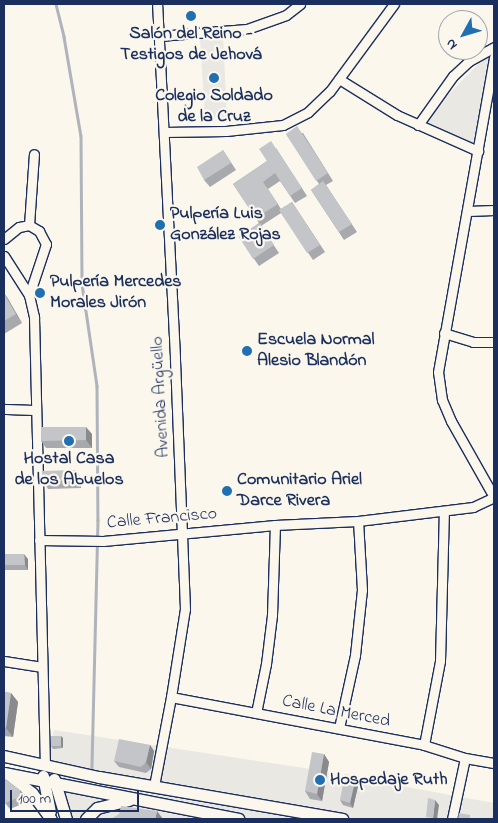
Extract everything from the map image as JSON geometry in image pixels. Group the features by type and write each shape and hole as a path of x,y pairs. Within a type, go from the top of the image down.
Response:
{"main road":[{"path":"4,756 99,777 342,819"},
{"path":"45,764 43,780 52,819"},
{"path":"45,764 57,784 66,819"},
{"path":"6,773 233,819"},
{"path":"6,773 32,793 52,819"},
{"path":"86,819 97,808 136,798"}],"street":[{"name":"Avenida Argüello","path":"154,786 171,698 185,609 157,4"},
{"path":"159,36 247,29 286,15 300,4"},
{"path":"164,132 226,131 284,126 308,112 330,91 394,4"},
{"path":"418,124 452,76 469,61 494,47"},
{"path":"494,57 438,372 442,400 450,421 494,497"},
{"path":"339,79 397,115 478,151"},
{"path":"29,225 34,154"},
{"path":"468,211 494,210"},
{"path":"5,235 19,227 29,225 39,231 46,244 30,295"},
{"path":"4,256 30,295 34,317 41,667 45,764"},
{"path":"444,333 473,342 494,342"},
{"path":"4,410 36,410"},
{"name":"Calle Francisco","path":"39,540 103,541 275,525 358,522 473,507 494,497"},
{"path":"424,745 440,661 444,512"},
{"path":"339,728 355,655 362,590 358,522"},
{"path":"256,713 272,615 275,525"},
{"path":"4,661 41,667"},
{"name":"Calle La Merced","path":"171,698 424,745 466,758 494,763"},
{"path":"452,819 466,758"}],"shaded area":[{"name":"Colegio Soldado de la Cruz","path":"223,35 227,118 205,118 200,38"},
{"path":"494,48 494,59 478,151 418,125 482,60 488,60 488,54"},
{"path":"54,730 304,768 494,803 494,819 66,819 57,784 45,764"}],"building":[{"path":"297,126 328,173 316,181 286,134"},
{"path":"271,141 302,188 290,196 275,173 263,182 278,204 256,218 233,184 267,161 259,149"},
{"path":"223,150 231,163 204,180 197,167"},
{"path":"323,181 352,224 339,232 311,190"},
{"path":"292,202 320,245 307,253 279,210"},
{"path":"260,223 274,245 253,259 239,237"},
{"path":"4,294 16,314 4,321"},
{"path":"41,427 86,427 86,440 41,441"},
{"path":"76,470 76,481 43,481 42,471"},
{"path":"4,554 24,554 25,565 4,565"},
{"path":"4,692 11,693 6,728 4,727"},
{"path":"51,736 61,736 61,746 51,746"},
{"path":"119,739 150,745 146,762 141,767 114,761"},
{"path":"312,752 324,754 317,794 305,791"},
{"path":"345,774 356,777 350,803 340,800"},
{"path":"4,778 20,790 22,796 5,803"},
{"path":"428,798 435,800 433,818 426,817"},
{"path":"121,806 157,811 155,819 111,819 119,814"},
{"path":"459,813 470,815 470,819 458,819"}],"waterway":[{"path":"56,4 64,37 81,136 82,284 97,386 98,520 92,767"}],"place":[{"name":"Salón del Reino - Testigos de Jehová","path":"191,16"},
{"name":"Colegio Soldado de la Cruz","path":"214,78"},
{"name":"Pulpería Luis González Rojas","path":"160,225"},
{"name":"Pulpería Mercedes Morales Jirón","path":"40,293"},
{"name":"Escuela Normal Alesio Blandón","path":"247,351"},
{"name":"Hostal Casa de los Abuelos","path":"69,441"},
{"name":"Comunitario Ariel Darce Rivera","path":"227,491"},
{"name":"Hospedaje Ruth","path":"320,780"}]}
